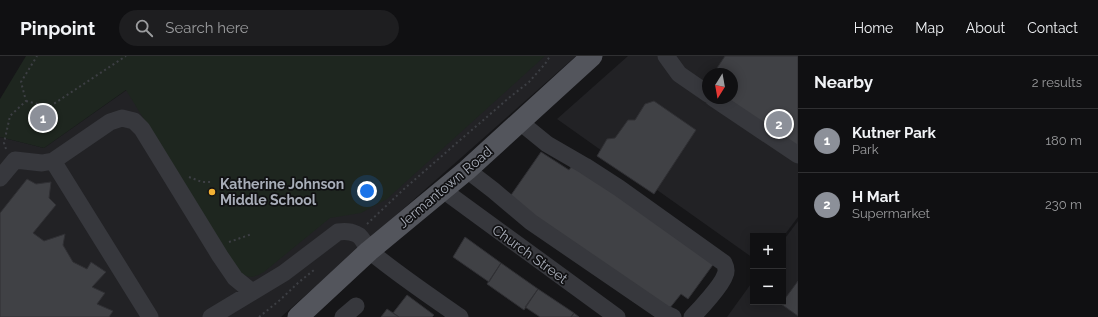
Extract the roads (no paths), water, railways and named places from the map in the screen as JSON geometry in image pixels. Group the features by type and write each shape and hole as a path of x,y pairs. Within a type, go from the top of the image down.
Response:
{"main road":[{"name":"Jermantown Road","path":"298,317 369,250 443,190 520,122 587,58"}],"street":[{"path":"666,56 678,74 702,90"},
{"path":"723,104 798,155"},
{"path":"5,168 53,161 110,122 122,118 134,121 142,129 235,278 252,292"},
{"path":"520,122 547,144 619,188 724,263 726,267 726,274 721,283 692,317"},
{"path":"53,161 150,317"},
{"path":"466,170 532,222 664,313 673,317"},
{"name":"Church Street","path":"443,190 617,317"},
{"path":"210,317 284,273 338,232 348,231 360,237 369,250 398,274 460,317"},
{"path":"343,317 356,306"}],"place":[{"name":"Kutner Park","path":"43,118"},
{"name":"H Mart","path":"779,124"},
{"name":"Katherine Johnson Middle School","path":"212,192"}]}
